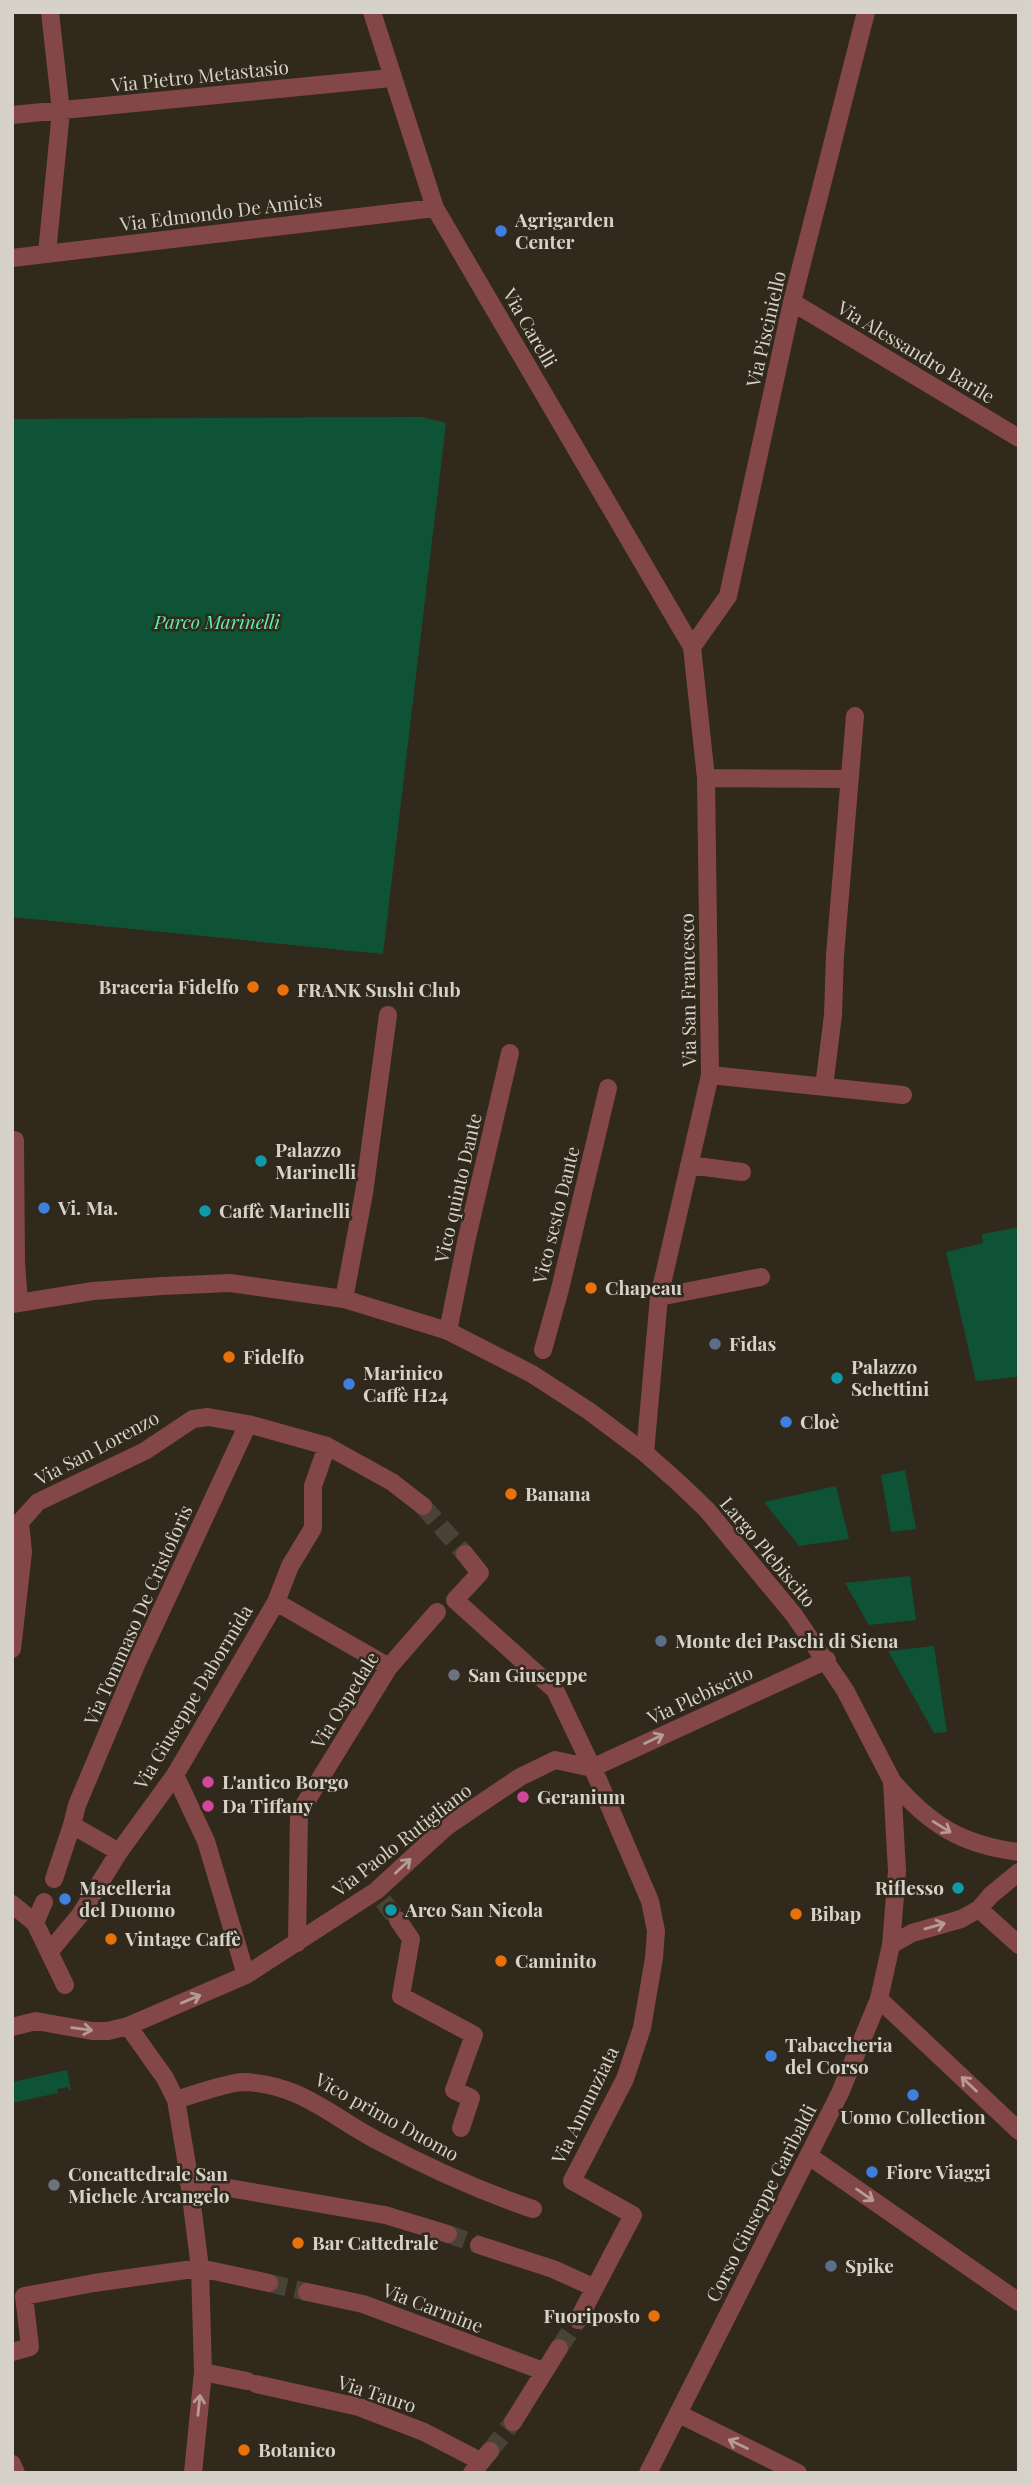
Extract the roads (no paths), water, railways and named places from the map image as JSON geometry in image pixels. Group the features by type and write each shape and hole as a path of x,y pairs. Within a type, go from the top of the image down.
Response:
{"street":[{"path":"47,253 61,111 50,12"},
{"name":"Via Carelli","path":"372,12 391,78 435,208 692,647"},
{"name":"Via Pisciniello","path":"692,647 728,596 792,302 866,12"},
{"name":"Via Pietro Metastasio","path":"12,115 391,78"},
{"name":"Via Edmondo De Amicis","path":"12,258 435,208"},
{"name":"Via Alessandro Barile","path":"792,302 1019,438"},
{"name":"Via San Francesco","path":"645,1453 659,1297 710,1075 706,778 692,647"},
{"path":"824,1087 833,1015 835,955 855,716"},
{"path":"706,778 850,779"},
{"path":"344,1299 364,1193 388,1015"},
{"name":"Vico quinto Dante","path":"448,1331 510,1053"},
{"path":"710,1075 904,1095"},
{"name":"Vico sesto Dante","path":"543,1350 608,1088"},
{"path":"15,1140 15,1303"},
{"path":"689,1165 742,1172"},
{"path":"659,1297 761,1277"},
{"name":"Largo Plebiscito","path":"15,1303 93,1292 230,1283 344,1299 448,1331 532,1374 589,1411 645,1453 715,1519 794,1615 845,1689"},
{"name":"Via San Lorenzo","path":"16,1523 38,1502 145,1451 193,1419 208,1417 248,1424 327,1446 393,1482 423,1506"},
{"name":"Via Tommaso De Cristoforis","path":"54,1879 77,1805 136,1665 248,1424"},
{"name":"Via Giuseppe Dabormida","path":"50,1951 80,1915 118,1852 175,1774 276,1602 290,1566 313,1528 313,1486 327,1446"},
{"path":"12,1649 23,1552 16,1523"},
{"path":"465,1554 480,1573 455,1600 555,1690 592,1768"},
{"path":"276,1602 389,1667"},
{"name":"Via Ospedale","path":"297,1943 299,1813 389,1667 436,1612"},
{"name":"Via Plebiscito","path":"592,1768 827,1660"},
{"name":"Corso Giuseppe Garibaldi","path":"648,2473 840,2093 880,1999 891,1945 897,1871 892,1781 845,1689"},
{"name":"Via Paolo Rutigliano","path":"12,2027 36,2021 92,2031 108,2031 128,2026 247,1975 379,1896 446,1827 520,1777 555,1760 592,1768"},
{"name":"Via Annunziata","path":"578,2320 632,2215 572,2181 625,2079 642,2028 656,1931 650,1901 592,1768"},
{"path":"175,1774 206,1840 247,1975"},
{"path":"892,1781 912,1805 948,1832 993,1849 1019,1852"},
{"path":"72,1825 118,1852"},
{"path":"891,1945 912,1933 961,1919 979,1909 991,1895 1019,1872"},
{"path":"35,1923 44,1902"},
{"path":"12,1904 35,1923 65,1985"},
{"path":"979,1909 1019,1945"},
{"path":"398,1920 411,1939 401,1996 474,2035 454,2090 471,2098 461,2128"},
{"path":"880,1999 1019,2131"},
{"path":"128,2026 165,2078 176,2100 188,2180 200,2268 203,2372 193,2473"},
{"name":"Vico primo Duomo","path":"176,2100 242,2082 299,2093 377,2141 411,2158 497,2197 533,2209"},
{"path":"809,2156 1019,2302"},
{"path":"188,2180 385,2216 448,2234"},
{"path":"479,2245 553,2269 595,2288"},
{"path":"12,2352 30,2347 24,2296 200,2268 269,2283"},
{"name":"Via Carmine","path":"307,2291 363,2304 542,2371"},
{"path":"513,2422 559,2347"},
{"name":"Via Tauro","path":"203,2372 359,2407 424,2432 480,2462"},
{"path":"679,2414 798,2473"},
{"path":"12,2464 16,2473"}],"tunnel":[{"path":"423,1506 465,1554"},
{"path":"383,1901 398,1920"},
{"path":"448,2234 479,2245"},
{"path":"269,2283 307,2292"},
{"path":"559,2348 578,2320"},
{"path":"490,2451 513,2422"}],"place":[{"name":"Agrigarden Center","path":"501,231"},
{"name":"Braceria Fidelfo","path":"253,987"},
{"name":"FRANK Sushi Club","path":"283,990"},
{"name":"Palazzo Marinelli","path":"261,1161"},
{"name":"Vi. Ma.","path":"44,1208"},
{"name":"Caffè Marinelli","path":"205,1211"},
{"name":"Chapeau","path":"591,1288"},
{"name":"Fidas","path":"715,1344"},
{"name":"Fidelfo","path":"229,1357"},
{"name":"Palazzo Schettini","path":"837,1378"},
{"name":"Marinico Caffè H24","path":"349,1384"},
{"name":"Cloè","path":"786,1422"},
{"name":"Banana","path":"511,1494"},
{"name":"Monte dei Paschi di Siena","path":"661,1641"},
{"name":"San Giuseppe","path":"454,1675"},
{"name":"L'antico Borgo","path":"208,1782"},
{"name":"Geranium","path":"523,1797"},
{"name":"Da Tiffany","path":"208,1806"},
{"name":"Riflesso","path":"958,1888"},
{"name":"Macelleria del Duomo","path":"65,1899"},
{"name":"Arco San Nicola","path":"391,1910"},
{"name":"Bibap","path":"796,1914"},
{"name":"Vintage Caffè","path":"111,1939"},
{"name":"Caminito","path":"501,1961"},
{"name":"Tabaccheria del Corso","path":"771,2056"},
{"name":"Uomo Collection","path":"913,2095"},
{"name":"Fiore Viaggi","path":"872,2172"},
{"name":"Concattedrale San Michele Arcangelo","path":"54,2185"},
{"name":"Bar Cattedrale","path":"298,2243"},
{"name":"Spike","path":"831,2266"},
{"name":"Fuoriposto","path":"654,2316"},
{"name":"Botanico","path":"244,2450"}],"park label":[{"name":"Parco Marinelli","path":"217,622"}]}
